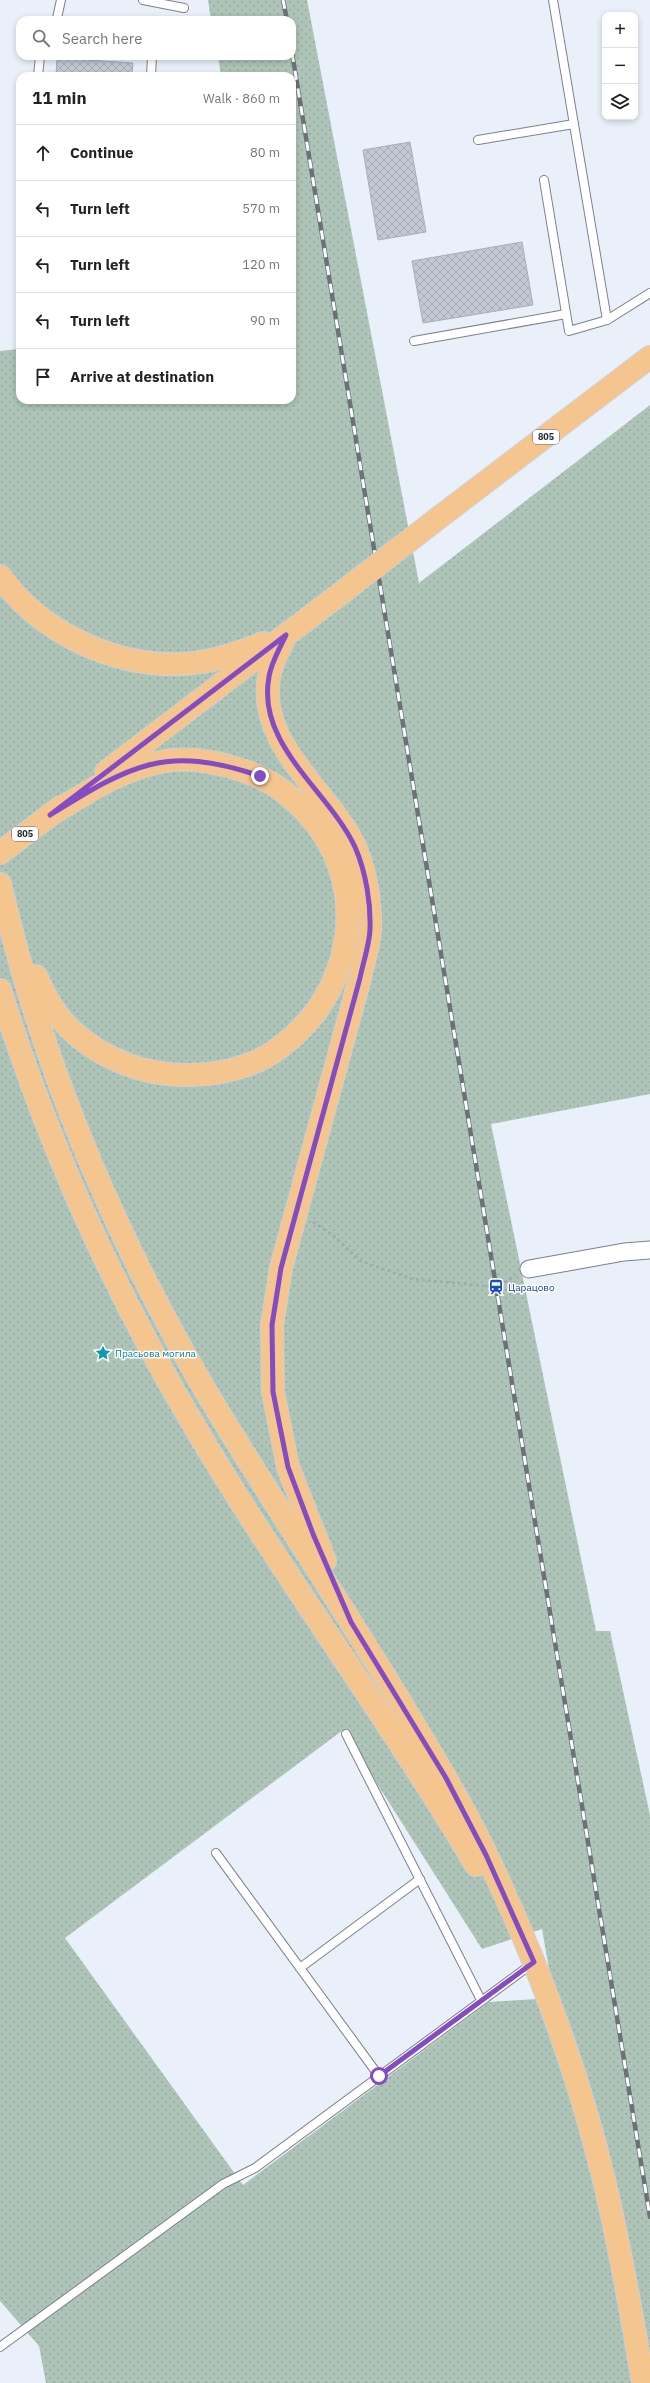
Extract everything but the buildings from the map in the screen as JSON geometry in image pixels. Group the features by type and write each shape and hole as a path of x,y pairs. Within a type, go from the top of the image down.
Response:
{"main road":[{"name":"805","path":"0,853 650,357"},
{"path":"0,576 34,613 73,639 110,654 146,661 182,664 218,658 246,650 286,635"},
{"path":"286,635 269,675 267,697 272,723 284,746 340,820 356,848 367,885 370,931 360,978 281,1268 272,1325 273,1392 288,1467 313,1534 351,1622"},
{"path":"8,918 45,996 66,1025 89,1046 119,1061 154,1073 189,1076 223,1073 257,1062 286,1044 310,1021 328,994 341,966 347,937 347,904 341,872 329,842 312,818 289,794 260,776 227,765 195,760 162,761 130,770 97,786 50,815"},
{"path":"0,884 8,918 38,1018 73,1117 121,1232 171,1330 223,1420 351,1622 446,1778 486,1855 534,1962 568,2056 604,2178 620,2251 643,2383"},
{"path":"0,990 50,1135 97,1243 147,1343 201,1436 266,1541 328,1638 427,1783 534,1962"}],"street":[{"path":"529,1269 624,1252 650,1250"}],"lane":[{"path":"58,16 61,0"},
{"path":"143,0 184,8"},
{"path":"553,0 607,320"},
{"path":"38,72 40,60"},
{"path":"150,72 152,60"},
{"path":"478,140 574,124"},
{"path":"544,180 569,330 607,320 650,294"},
{"path":"414,341 566,314"},
{"path":"346,1734 481,2000"},
{"path":"216,1853 379,2076"},
{"path":"300,1968 420,1879"},
{"path":"0,2347 223,2184 255,2168 534,1962"}],"path":[{"path":"296,1212 334,1236 361,1261 412,1279 496,1287 529,1269"}],"green space":[{"path":"208,0 307,0 419,583 650,405 650,1094 491,1124 596,1631 610,1631 650,1815 650,2383 46,2383 39,2346 0,2301 0,351 16,349 16,404 296,404 296,72 220,72 219,60 296,60 296,16 210,16","holes":["343,1730 482,1949 542,1929 554,1998 489,2002 243,2185 65,1938"]}],"railway":[{"path":"283,0 286,16"},
{"path":"293,60 295,72"},
{"path":"296,77 650,2217"}],"place":[{"name":"Царацово","path":"496,1287"},
{"name":"Прасьова могила","path":"103,1353"}],"route":[{"path":"260,776 227,765 195,760 162,761 130,770 97,786 50,815 286,635 269,675 267,697 272,723 284,746 340,820 356,848 367,885 370,931 360,978 281,1268 272,1325 273,1392 288,1467 313,1534 351,1622 446,1778 486,1855 534,1962 379,2076"}]}
